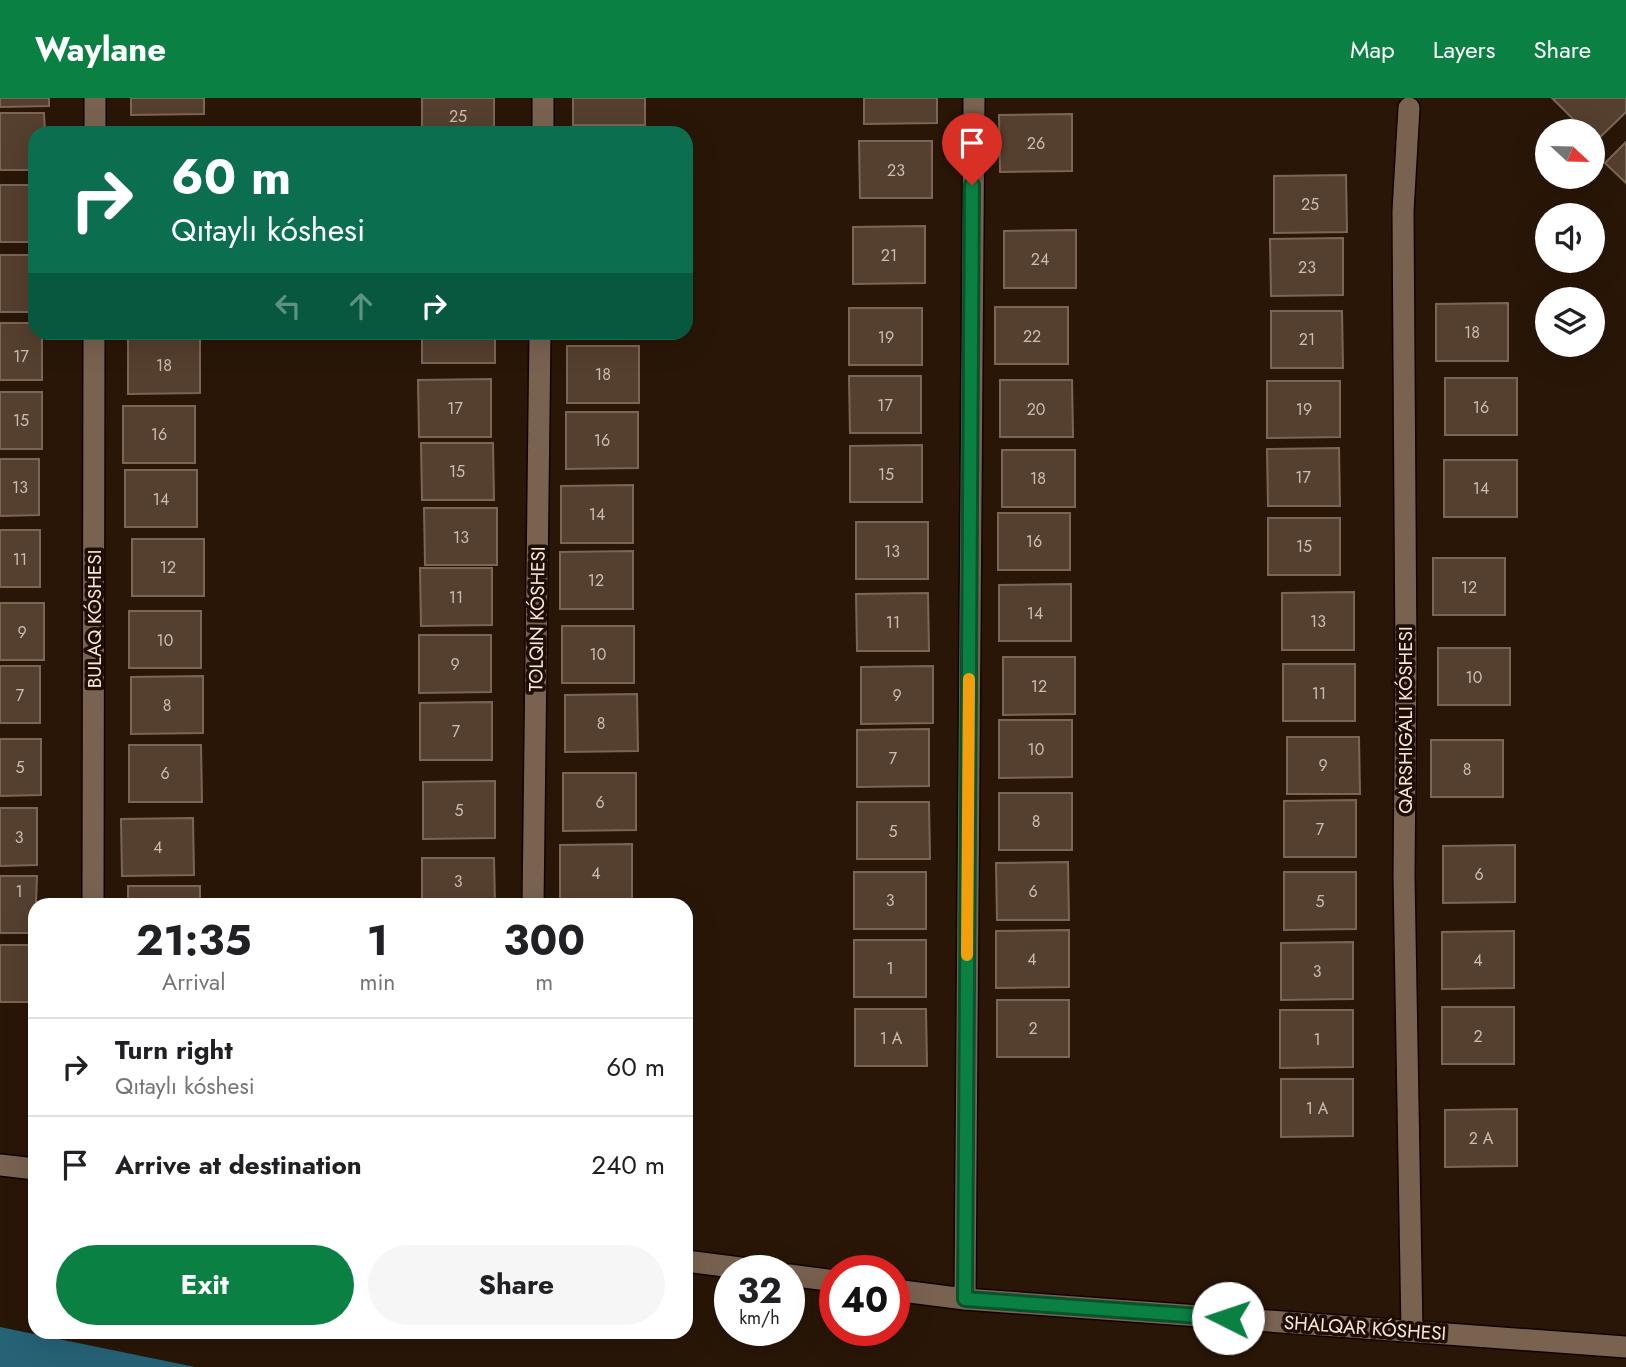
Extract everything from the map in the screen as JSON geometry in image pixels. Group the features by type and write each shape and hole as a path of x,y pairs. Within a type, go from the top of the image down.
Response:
{"street":[{"path":"94,126 95,98"},
{"path":"543,98 543,126"},
{"path":"965,1299 974,98"},
{"path":"1409,108 1403,211 1406,660 1404,876 1412,1331"},
{"name":"BULAQ KÓSHESI","path":"93,898 94,340"},
{"path":"533,898 540,340"},
{"path":"0,1165 28,1169"},
{"path":"693,1262 714,1265"},
{"name":"SHALQAR KÓSHESI","path":"910,1292 965,1299 1626,1347"}],"water":[{"path":"0,1327 28,1333 28,1339 58,1339 195,1367 0,1367"}],"building":[{"path":"0,98 49,98 49,106 0,107"},
{"path":"131,98 204,98 204,114 131,115"},
{"path":"422,98 494,98 494,126 422,126"},
{"path":"573,98 645,98 645,125 573,125"},
{"path":"864,98 937,98 937,123 864,124"},
{"path":"1552,98 1626,98 1626,112 1605,132 1605,119 1573,119"},
{"path":"0,113 44,113 45,126 28,126 28,170 0,170"},
{"path":"1072,114 1072,171 1000,172 999,115"},
{"path":"859,141 932,141 932,198 860,198"},
{"path":"1626,142 1626,183 1605,163"},
{"path":"1346,175 1347,232 1274,233 1274,176"},
{"path":"0,185 28,185 28,242 0,242"},
{"path":"925,226 925,283 853,284 853,227"},
{"path":"1076,230 1076,288 1004,288 1004,231"},
{"path":"1343,238 1343,295 1271,296 1270,239"},
{"path":"0,255 28,255 28,312 0,312"},
{"path":"1508,303 1508,361 1436,361 1436,304"},
{"path":"995,307 1068,307 1068,364 995,364"},
{"path":"849,308 922,308 922,365 849,365"},
{"path":"1271,311 1342,311 1343,368 1271,368"},
{"path":"0,323 28,323 28,340 42,340 42,380 0,380"},
{"path":"128,340 200,340 200,393 128,394"},
{"path":"422,340 495,340 495,363 422,363"},
{"path":"567,346 639,346 639,403 567,403"},
{"path":"849,376 921,376 921,433 850,433"},
{"path":"1445,378 1517,378 1517,435 1445,435"},
{"path":"491,379 491,437 419,437 418,380"},
{"path":"1000,380 1072,380 1073,437 1000,437"},
{"path":"1267,381 1340,381 1340,437 1267,438"},
{"path":"0,392 42,392 42,449 0,449"},
{"path":"123,406 195,406 195,463 123,463"},
{"path":"566,412 638,412 638,468 566,469"},
{"path":"421,443 493,443 494,500 422,500"},
{"path":"922,445 922,502 850,502 850,446"},
{"path":"1339,448 1340,506 1268,506 1267,449"},
{"path":"1002,450 1075,450 1075,507 1002,507"},
{"path":"0,459 39,459 39,515 0,516"},
{"path":"1444,460 1517,460 1517,517 1444,517"},
{"path":"125,470 197,470 197,527 125,527"},
{"path":"633,485 633,543 561,543 561,486"},
{"path":"424,508 497,508 497,565 425,565"},
{"path":"998,513 1070,513 1070,570 998,570"},
{"path":"1268,518 1340,518 1340,575 1268,575"},
{"path":"856,522 928,522 928,579 856,579"},
{"path":"0,530 40,530 40,587 0,587"},
{"path":"132,539 204,539 204,596 132,596"},
{"path":"633,551 633,609 560,609 560,552"},
{"path":"1433,558 1505,558 1505,615 1433,615"},
{"path":"420,568 492,568 492,625 421,626"},
{"path":"1071,584 1071,641 999,641 999,585"},
{"path":"1354,592 1354,650 1282,650 1282,593"},
{"path":"928,593 929,651 857,651 856,594"},
{"path":"0,603 44,603 44,660 0,660"},
{"path":"129,611 201,611 201,668 129,668"},
{"path":"562,626 634,626 634,683 562,683"},
{"path":"419,635 491,635 491,692 419,693"},
{"path":"1438,648 1510,648 1510,705 1438,705"},
{"path":"1003,657 1075,657 1075,714 1003,715"},
{"path":"1283,664 1355,664 1355,721 1283,721"},
{"path":"0,666 40,666 40,723 0,723"},
{"path":"933,666 933,723 861,724 861,667"},
{"path":"203,676 203,733 131,734 131,677"},
{"path":"637,694 638,751 565,752 565,695"},
{"path":"492,702 492,760 420,760 420,703"},
{"path":"999,720 1072,720 1072,777 999,778"},
{"path":"929,729 929,786 857,787 857,730"},
{"path":"1287,737 1359,737 1360,794 1287,794"},
{"path":"0,739 41,739 41,795 0,796"},
{"path":"1431,740 1503,740 1503,797 1431,797"},
{"path":"129,745 201,745 202,802 129,802"},
{"path":"563,773 636,773 636,830 563,831"},
{"path":"495,781 495,838 423,839 423,782"},
{"path":"999,793 1072,793 1072,850 999,850"},
{"path":"1356,800 1356,857 1284,857 1284,801"},
{"path":"857,802 929,802 930,859 857,859"},
{"path":"0,808 37,808 37,865 0,866"},
{"path":"193,818 194,875 122,876 121,819"},
{"path":"632,844 632,898 560,898 560,845"},
{"path":"1515,845 1515,902 1443,903 1443,846"},
{"path":"422,858 494,858 495,898 422,898"},
{"path":"1068,862 1069,920 997,920 996,863"},
{"path":"854,872 926,872 926,929 854,929"},
{"path":"1284,872 1356,872 1356,929 1284,930"},
{"path":"0,876 37,876 36,898 28,898 28,933 0,933"},
{"path":"128,886 200,886 200,898 128,898"},
{"path":"1069,930 1069,987 996,988 996,931"},
{"path":"1514,931 1514,988 1442,989 1442,932"},
{"path":"854,940 926,940 926,997 854,997"},
{"path":"1353,942 1353,999 1281,1000 1281,943"},
{"path":"0,945 28,945 28,1002 0,1002"},
{"path":"997,1000 1069,1000 1069,1057 997,1057"},
{"path":"1442,1007 1514,1007 1514,1064 1442,1064"},
{"path":"855,1009 926,1009 927,1066 855,1066"},
{"path":"1280,1010 1353,1010 1353,1067 1280,1068"},
{"path":"1281,1079 1353,1079 1353,1136 1281,1137"},
{"path":"1517,1109 1517,1166 1445,1167 1445,1110"}],"slow traffic":[{"path":"967,955 969,679"}],"route":[{"path":"972,185 965,1299 1228,1318"}]}
